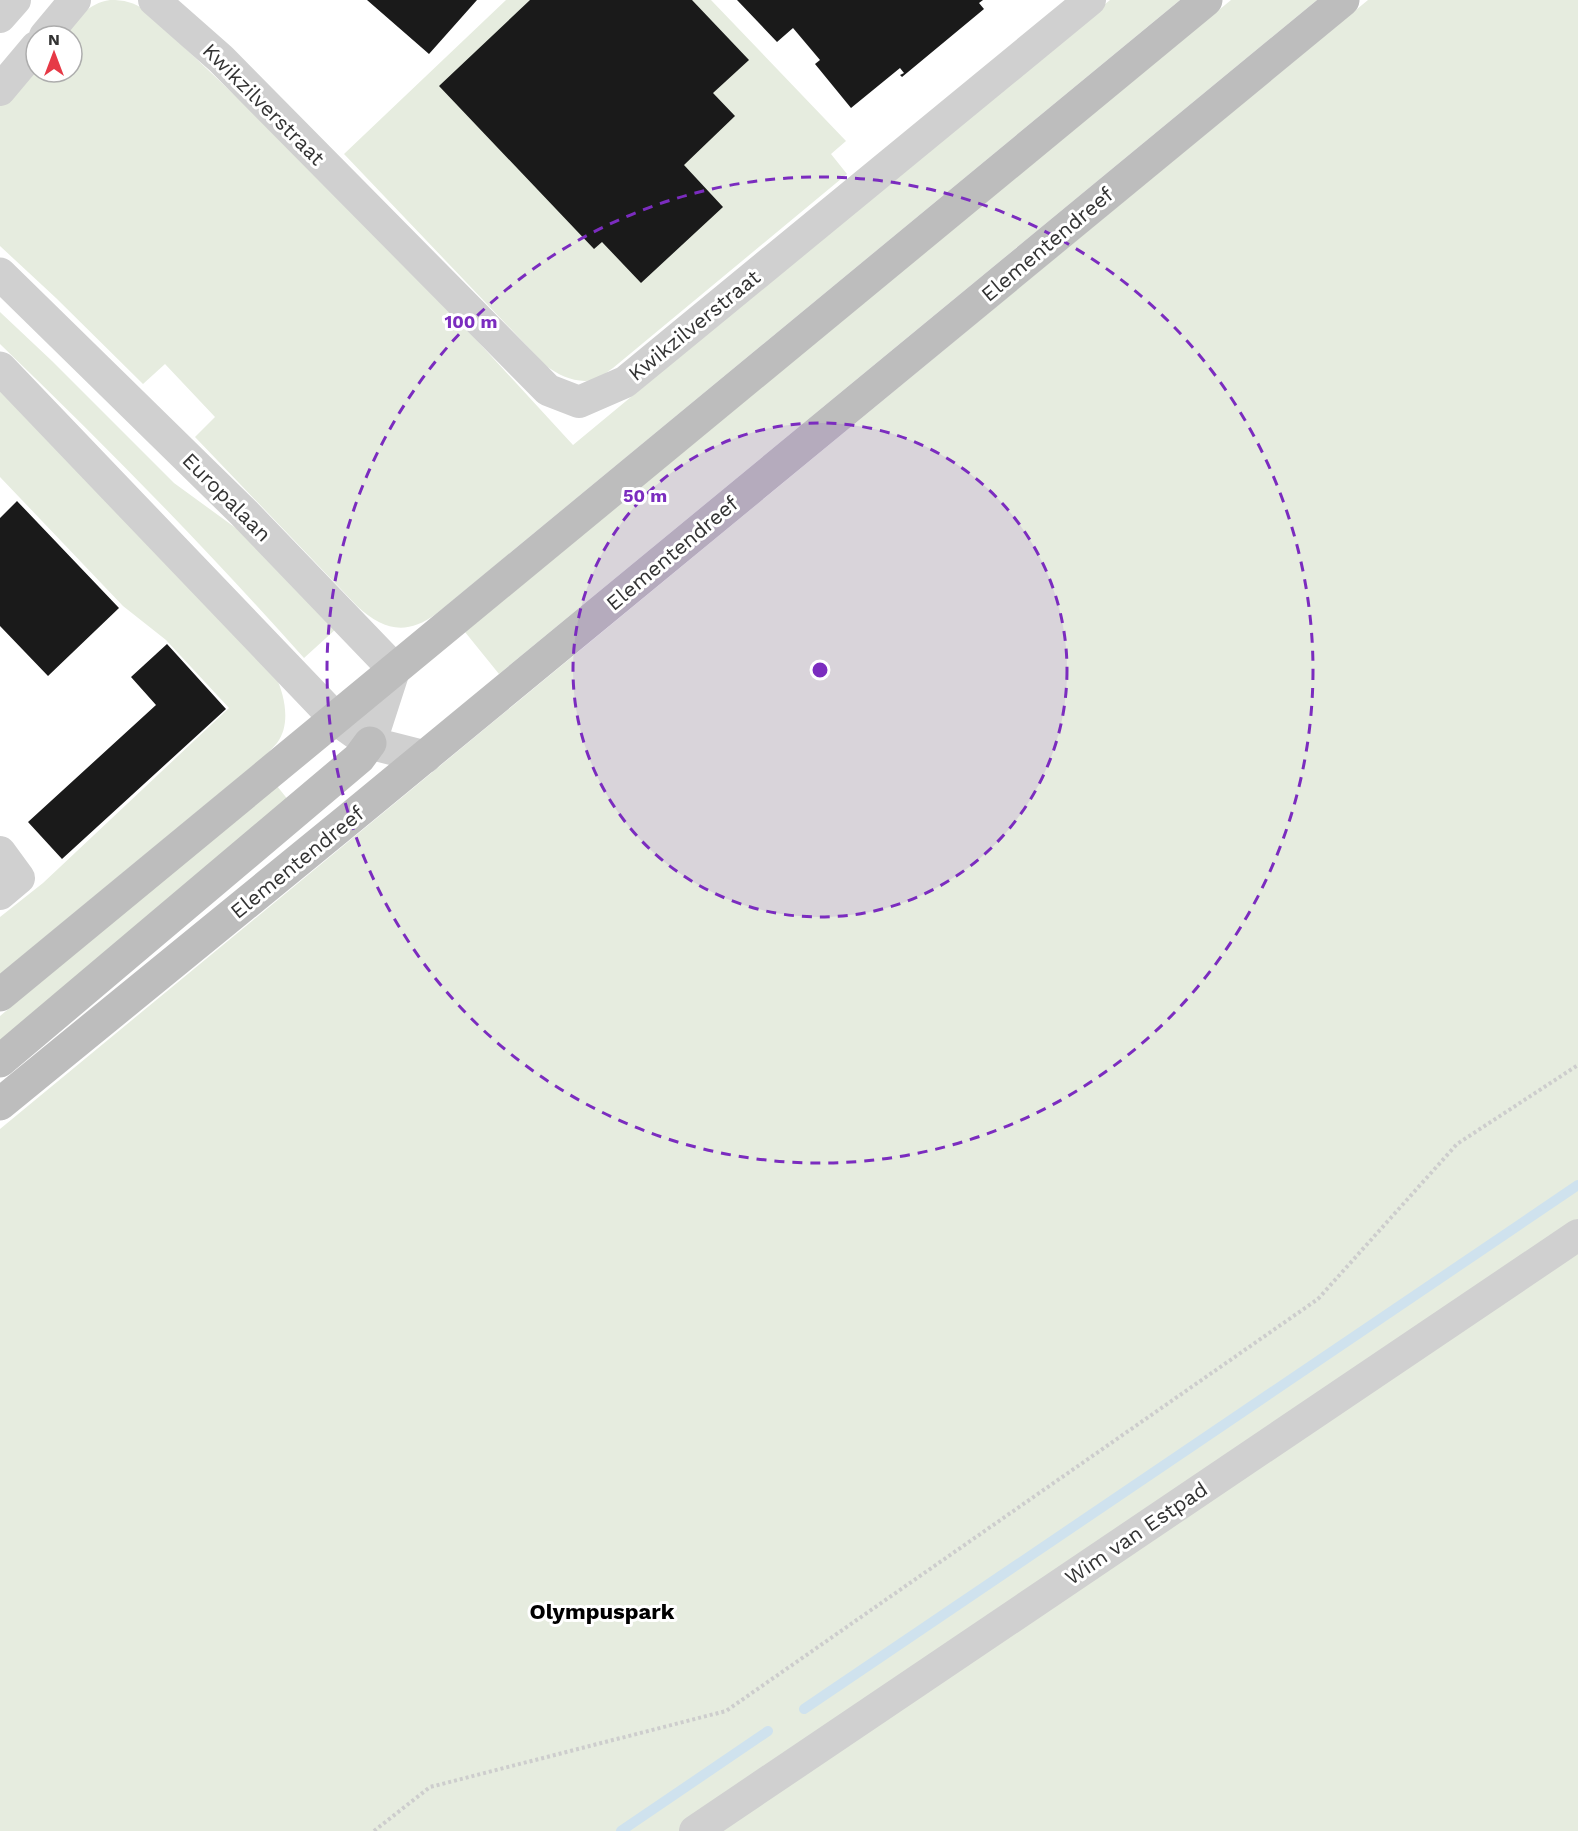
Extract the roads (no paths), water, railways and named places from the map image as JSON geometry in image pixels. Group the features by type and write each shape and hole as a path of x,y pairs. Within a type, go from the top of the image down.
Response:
{"main road":[{"path":"0,994 1206,0"},
{"name":"Elementendreef","path":"0,1104 425,757 1343,0"},
{"path":"0,1061 359,758 370,743"}],"street":[{"path":"0,17 15,0"},
{"path":"55,24 75,0"},
{"name":"Kwikzilverstraat","path":"153,0 221,59 548,390 579,402 625,382 1090,0"},
{"path":"0,90 24,61"},
{"name":"Europalaan","path":"0,274 244,513 394,669"},
{"path":"0,368 335,718 370,743 425,757"},
{"path":"370,743 394,669"},
{"path":"0,852 19,878 0,894"},
{"name":"Wim van Estpad","path":"695,1831 1578,1235"}],"waterway":[{"path":"804,1709 1578,1185"},
{"path":"621,1831 768,1731"}],"district":[{"name":"Olympuspark","path":"602,1611"}]}
